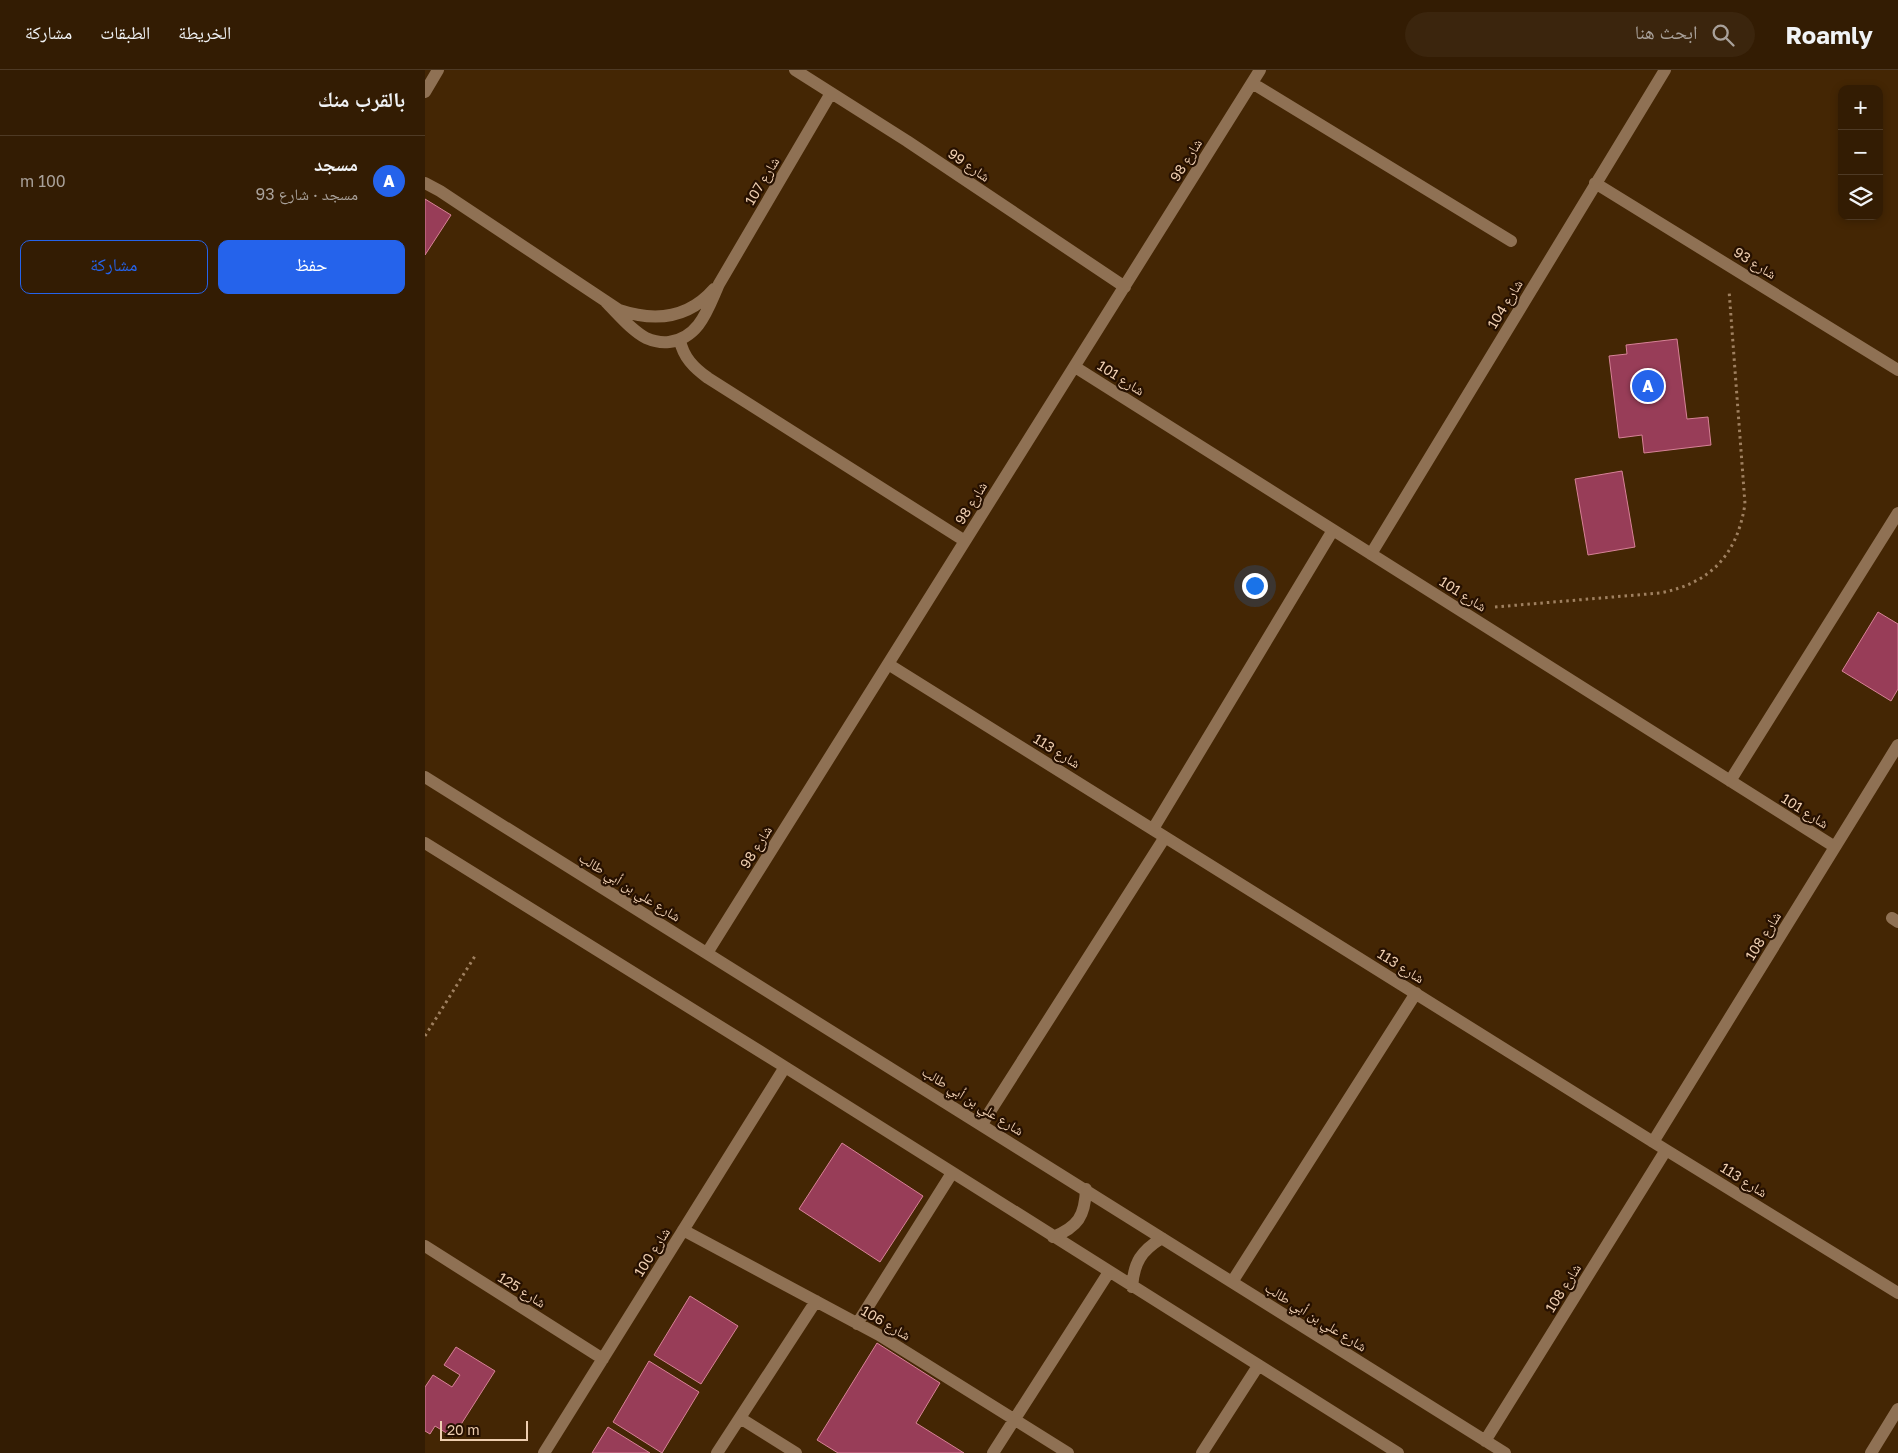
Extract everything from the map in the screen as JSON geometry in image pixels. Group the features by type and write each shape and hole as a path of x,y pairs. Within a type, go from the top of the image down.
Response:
{"street":[{"path":"425,92 439,70"},
{"name":"شارع 99","path":"795,70 1125,286"},
{"name":"شارع 98","path":"707,953 1260,70"},
{"name":"شارع 104","path":"1371,554 1665,70"},
{"path":"1252,83 1511,241"},
{"name":"شارع 107","path":"605,302 646,338 663,342 680,340 695,330 705,315 719,284 831,93"},
{"name":"شارع 107","path":"425,183 440,191 605,302 635,316 651,318 682,313 709,296 719,284"},
{"name":"شارع 93","path":"1595,183 1898,370"},
{"path":"680,340 682,352 697,370 708,378 965,541"},
{"name":"شارع 101","path":"1075,367 1835,847"},
{"path":"1730,781 1898,513"},
{"path":"1153,829 1333,530"},
{"name":"شارع 113","path":"888,664 1653,1142 1898,1292"},
{"name":"شارع 108","path":"1653,1142 1898,745"},
{"name":"شارع علي بن أبي طالب","path":"425,776 1505,1453"},
{"path":"982,1124 1165,837"},
{"path":"425,843 1398,1453"},
{"path":"1232,1282 1416,993"},
{"name":"شارع 100","path":"544,1453 785,1067"},
{"name":"شارع 108","path":"1485,1441 1666,1150"},
{"path":"857,1324 952,1173"},
{"path":"1053,1237 1068,1231 1079,1220 1086,1205 1086,1190"},
{"name":"شارع 106","path":"683,1230 879,1335 1068,1453"},
{"path":"1132,1287 1133,1272 1139,1258 1149,1246 1162,1238"},
{"name":"شارع 125","path":"425,1246 603,1359"},
{"path":"993,1453 1109,1272"},
{"path":"717,1453 816,1301"},
{"path":"1202,1453 1258,1366"},
{"path":"1871,1453 1898,1409"},
{"path":"740,1418 796,1453"}],"path":[{"path":"1459,610 1660,593 1695,583 1722,560 1734,544 1742,524 1745,504 1727,264"},
{"path":"425,1036 475,956"}],"building":[{"path":"425,199 451,215 425,255"},
{"path":"1677,339 1687,419 1708,417 1711,445 1644,453 1642,435 1619,438 1609,356 1627,354 1626,345"},
{"path":"1622,471 1635,547 1588,555 1575,479"},
{"path":"1878,612 1898,624 1898,689 1891,701 1842,671"},
{"path":"842,1143 923,1196 880,1262 799,1209"},
{"path":"690,1296 738,1326 701,1384 654,1355"},
{"path":"877,1343 940,1383 916,1423 964,1453 838,1453 817,1440"},
{"path":"456,1347 495,1371 453,1437 435,1426 430,1434 425,1431 425,1387 433,1375 452,1387 460,1375 444,1365"},
{"path":"649,1361 699,1392 662,1453 613,1422"},
{"path":"608,1427 650,1453 592,1453"}],"place":[{"name":"مسجد","path":"1648,386"}]}
